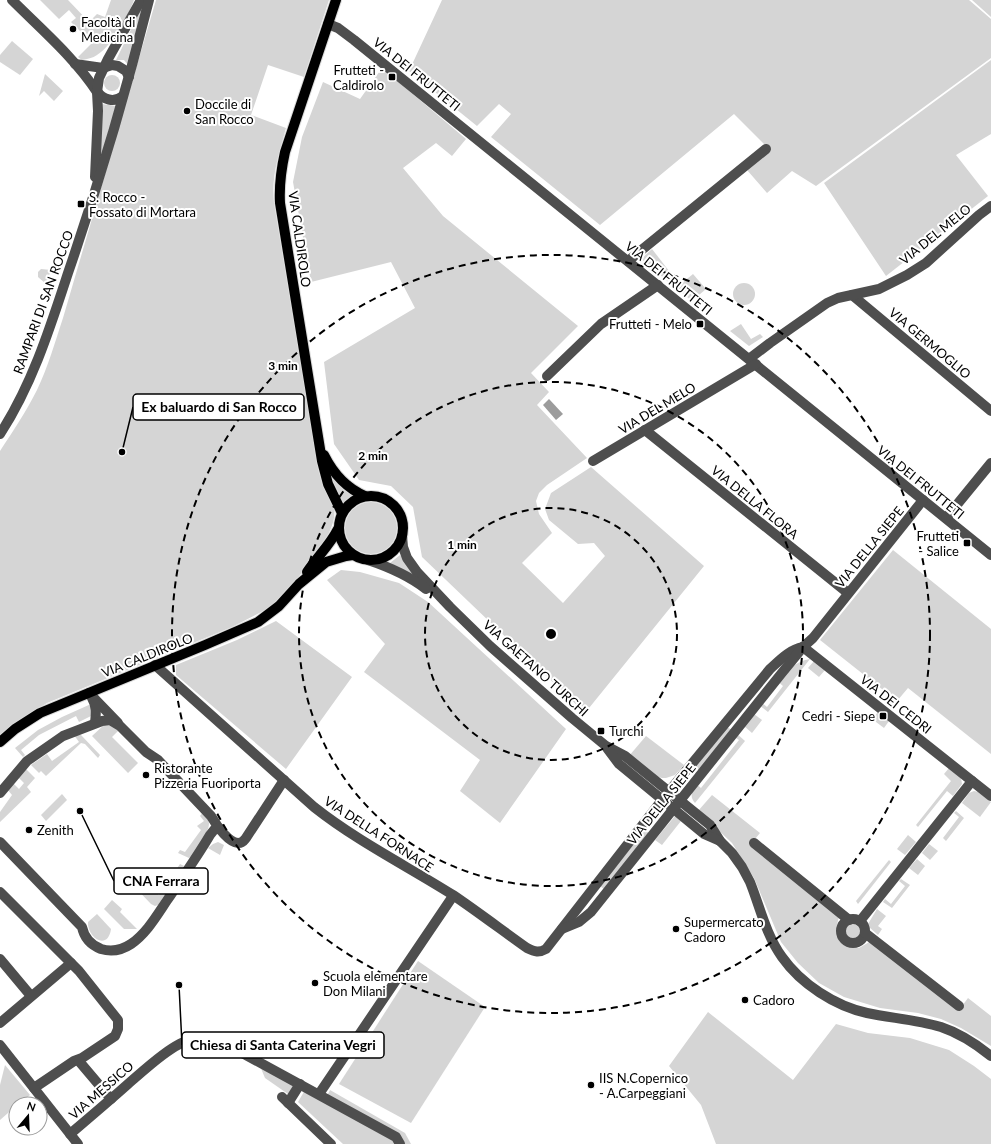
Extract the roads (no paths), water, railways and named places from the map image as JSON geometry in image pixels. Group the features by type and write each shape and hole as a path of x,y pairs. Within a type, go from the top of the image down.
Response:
{"main road":[{"name":"VIA CALDIROLO","path":"0,742 31,718 258,622 279,606 299,584 317,558 334,538 342,513 328,484 322,461 281,210 279,189 285,152 336,0"},
{"name":"VIA CALDIROLO","path":"319,440 328,461 348,487 365,496 379,497 387,500 399,512 403,523 402,536"},
{"path":"342,513 349,504 365,496"},
{"path":"338,529 340,540 344,546 353,555 368,560 380,559 389,555 396,548 402,536"},
{"name":"VIA CALDIROLO","path":"299,584 326,562 353,555"}],"street":[{"path":"12,0 75,64 104,98 115,100 123,96"},
{"name":"RAMPARI DI SAN ROCCO","path":"94,197 97,144 98,78 141,0"},
{"name":"RAMPARI DI SAN ROCCO","path":"0,434 24,392 44,343 94,197 129,78 149,0"},
{"name":"VIA DEI FRUTTETI","path":"328,24 338,28 354,40 991,555"},
{"path":"75,64 103,68 112,65 118,66 126,71 129,78"},
{"path":"628,261 766,149"},
{"name":"VIA DEL MELO","path":"593,461 646,430 752,362 770,343 827,303 838,298 879,289 907,275 926,263 991,206"},
{"path":"547,376 601,324 658,285"},
{"name":"VIA GERMOGLIO","path":"852,295 991,411"},
{"name":"VIA DELLA FLORA","path":"646,430 848,593"},
{"path":"946,518 991,463"},
{"name":"VIA DELLA SIEPE","path":"560,930 579,922 591,912 803,647 813,638 923,500"},
{"name":"VIA GAETANO TURCHI","path":"402,536 403,547 407,558 422,577 450,607 534,685 622,760 662,800 704,834 720,841"},
{"name":"VIA GAETANO TURCHI","path":"368,560 402,573 416,581 450,607"},
{"name":"VIA DELLA SIEPE","path":"527,948 533,952 546,949 662,800 770,669 784,656 798,648 803,647"},
{"name":"VIA DEI CEDRI","path":"803,647 991,796"},
{"name":"VIA DELLA FORNACE","path":"155,665 314,807 333,822 453,896 527,948"},
{"path":"88,693 96,705 95,724"},
{"path":"88,693 146,752 158,760 211,816 227,838 238,843 242,842 246,838 284,780"},
{"path":"745,700 754,708"},
{"path":"0,792 27,761 63,736 102,720 110,720 120,726"},
{"path":"727,722 737,729"},
{"name":"VIA GAETANO TURCHI","path":"622,760 680,800 710,825 720,841"},
{"path":"860,921 972,781"},
{"path":"0,842 82,927 83,934 87,939 99,948 112,951 130,945 147,929 204,844 214,830 219,828"},
{"path":"204,844 212,840 227,838"},
{"path":"720,841 737,859 747,875 767,929 776,948 789,965 805,981 831,999 856,1010 941,1028 973,1043 991,1056"},
{"path":"754,843 849,920"},
{"path":"595,886 605,894"},
{"path":"0,892 79,971 118,1020 118,1029 115,1036 34,1088"},
{"path":"319,1094 453,896"},
{"path":"581,904 591,912"},
{"path":"856,919 860,921 865,928 863,938 858,943 853,944 847,942 842,936 841,928 845,922 849,920 856,919"},
{"path":"865,933 959,1006"},
{"path":"0,958 31,996"},
{"path":"0,1023 71,963"},
{"name":"VIA MESSICO","path":"70,1134 149,1066 176,1045 183,1041 203,1040 220,1044 242,1053 396,1137 400,1144"},
{"path":"1,1050 34,1088 78,1144"},
{"path":"78,1060 111,1099"},
{"path":"300,1084 285,1100 331,1144"}],"place":[{"name":"Facoltà di Medicina","path":"73,29"},
{"name":"Frutteti - Caldirolo","path":"392,77"},
{"name":"Doccile di San Rocco","path":"187,111"},
{"name":"S. Rocco - Fossato di Mortara","path":"81,204"},
{"name":"Frutteti - Melo","path":"700,324"},
{"name":"Ex baluardo di San Rocco","path":"122,452"},
{"name":"Frutteti - Salice","path":"967,543"},
{"name":"Cedri - Siepe","path":"883,716"},
{"name":"Turchi","path":"601,731"},
{"name":"Ristorante Pizzeria Fuoriporta","path":"146,775"},
{"name":"CNA Ferrara","path":"80,811"},
{"name":"Zenith","path":"29,830"},
{"name":"Supermercato Cadoro","path":"676,929"},
{"name":"Scuola elementare Don Milani","path":"315,983"},
{"name":"Chiesa di Santa Caterina Vegri","path":"179,985"},
{"name":"Cadoro","path":"745,1000"},
{"name":"IIS N.Copernico - A.Carpeggiani","path":"591,1085"}]}
